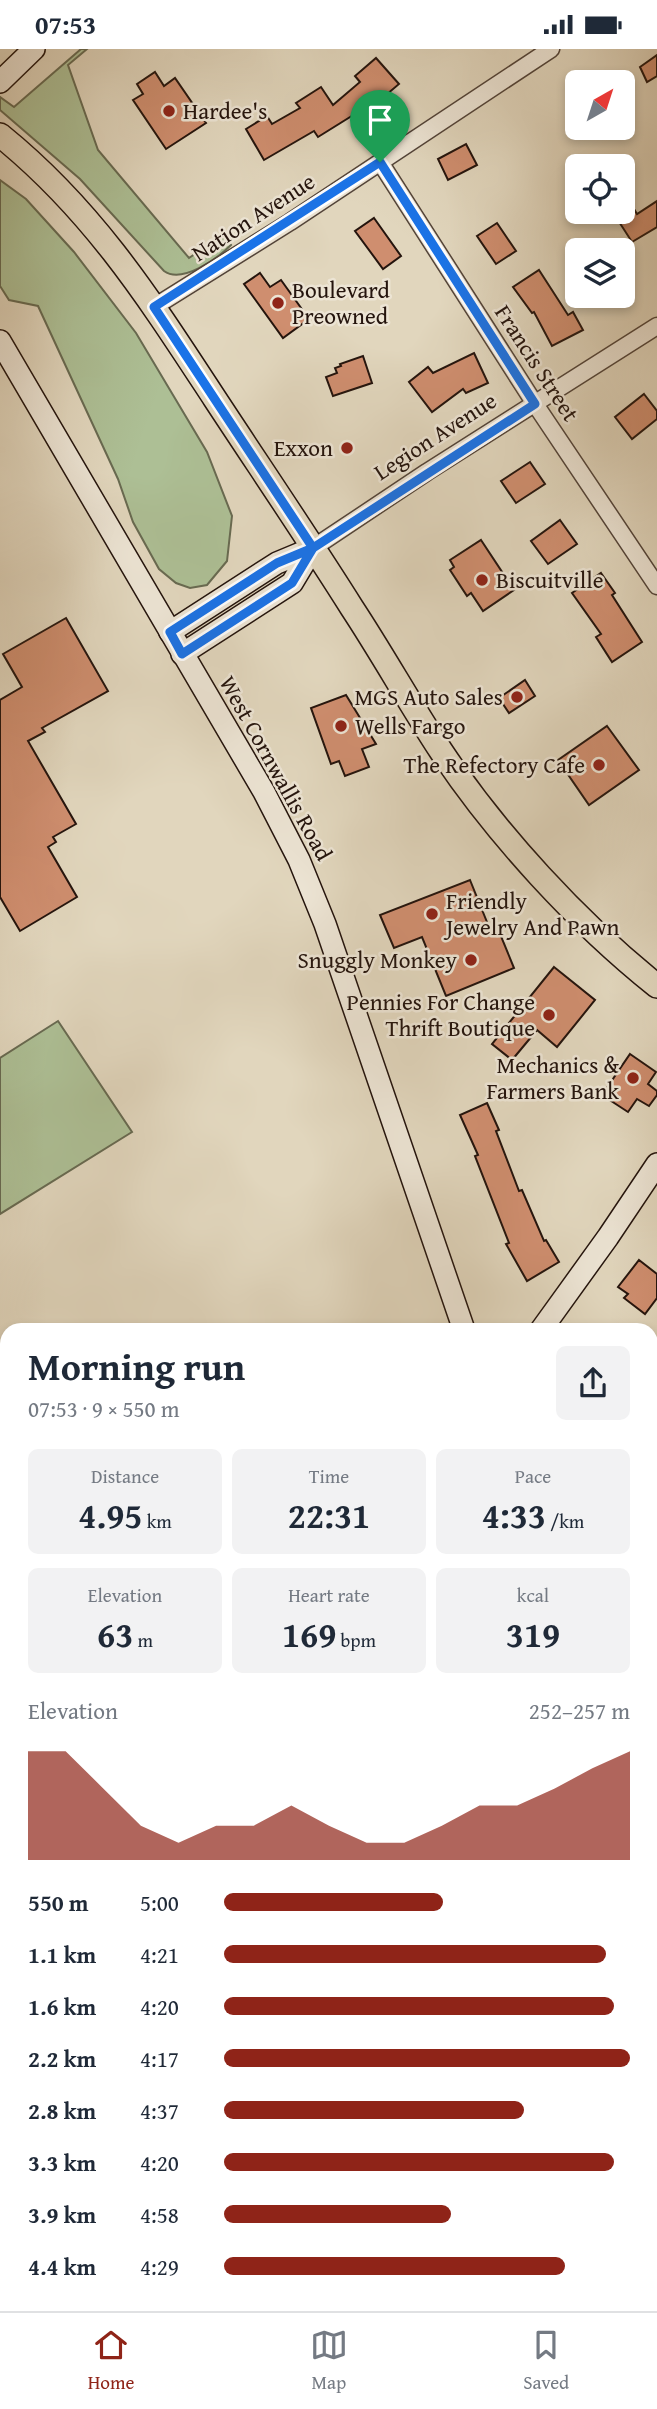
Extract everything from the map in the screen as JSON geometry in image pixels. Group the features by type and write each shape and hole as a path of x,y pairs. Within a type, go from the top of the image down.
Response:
{"main road":[{"path":"0,135 75,205 110,245 313,548 440,749 470,791 513,844 572,908 619,954 657,986"}],"street":[{"path":"0,82 34,49"},
{"name":"Nation Avenue","path":"154,307 551,49"},
{"name":"Francis Street","path":"380,162 535,404 657,586"},
{"name":"Legion Avenue","path":"170,632 277,563 313,548 657,326"},
{"name":"West Cornwallis Road","path":"0,341 264,792 303,870 355,1006 462,1323"},
{"name":"Legion Avenue","path":"182,654 292,583 313,548"},
{"path":"546,1323 657,1164"}],"green space":[{"path":"81,49 87,49 68,65 98,150 189,258 220,237 226,238 231,245 208,263 180,274 164,271 80,179 0,110 0,97 14,107"},
{"path":"0,180 26,199 74,252 136,333 207,452 232,516 227,561 207,585 190,588 176,583 159,569 133,522 118,479 38,306 9,300 0,286"},
{"path":"58,1021 132,1132 0,1214 0,1058"}],"building":[{"path":"657,55 657,76 647,82 640,67"},
{"path":"376,58 399,84 366,112 363,109 318,137 314,131 264,160 246,129 267,116 272,124 300,108 296,103 321,87 333,105 360,82 355,76"},
{"name":"Hardee's","path":"155,72 164,86 175,78 206,123 166,149 133,100 143,94 137,84"},
{"path":"466,144 477,165 448,180 438,159"},
{"path":"657,201 657,227 635,240 629,238 620,224 635,224 635,211 637,214"},
{"path":"374,218 401,256 383,269 355,231"},
{"path":"497,223 516,251 496,264 477,236"},
{"path":"539,270 568,315 573,312 583,330 552,346 534,312 532,313 513,287"},
{"name":"Boulevard Preowned","path":"260,273 270,287 281,280 309,319 283,338 244,284"},
{"path":"474,353 488,383 466,393 463,389 432,412 409,382 428,367 433,373"},
{"path":"363,356 372,383 333,396 326,377 337,373 335,368 341,366 340,364"},
{"path":"644,394 657,411 657,419 632,439 615,417"},
{"path":"530,462 545,484 516,503 501,481"},
{"path":"560,520 577,544 548,564 531,541"},
{"name":"Biscuitville","path":"481,540 514,590 483,611 471,593 467,596 450,570 454,567 450,560"},
{"path":"601,573 642,642 612,662 596,637 601,634 572,593"},
{"path":"66,618 108,691 42,728 45,732 28,741 76,824 53,837 56,842 48,847 77,897 20,931 0,897 0,700 22,687 3,654"},
{"name":"MGS Auto Sales","path":"525,680 535,696 509,713 499,698"},
{"name":"Wells Fargo","path":"346,695 376,744 362,749 369,767 345,776 339,761 331,764 311,708"},
{"name":"The Refectory Cafe","path":"607,726 639,770 589,805 558,760"},
{"path":"470,880 489,927 496,924 514,968 446,996 422,937 394,948 380,915"},
{"name":"Pennies For Change Thrift Boutique","path":"554,967 595,1000 557,1047 537,1030 512,1060 492,1044"},
{"name":"Mechanics & Farmers Bank","path":"630,1054 656,1072 648,1084 657,1091 657,1095 649,1106 637,1099 628,1112 602,1095"},
{"path":"487,1103 519,1191 522,1190 544,1241 546,1240 559,1262 527,1281 506,1244 509,1243 475,1156 478,1155 460,1115"},
{"path":"639,1260 657,1274 657,1298 645,1314 624,1298 628,1294 618,1287"}],"place":[{"name":"Hardee's","path":"169,111"},
{"name":"Boulevard Preowned","path":"278,303"},
{"name":"Exxon","path":"347,448"},
{"name":"Biscuitville","path":"482,580"},
{"name":"MGS Auto Sales","path":"517,697"},
{"name":"Wells Fargo","path":"341,726"},
{"name":"The Refectory Cafe","path":"599,765"},
{"name":"Friendly Jewelry And Pawn","path":"432,914"},
{"name":"Snuggly Monkey","path":"471,960"},
{"name":"Pennies For Change Thrift Boutique","path":"549,1015"},
{"name":"Mechanics & Farmers Bank","path":"633,1078"}],"route":[{"path":"380,162 154,307 313,548 292,583 182,654 170,632 277,563 313,548 535,404 380,162"}]}
